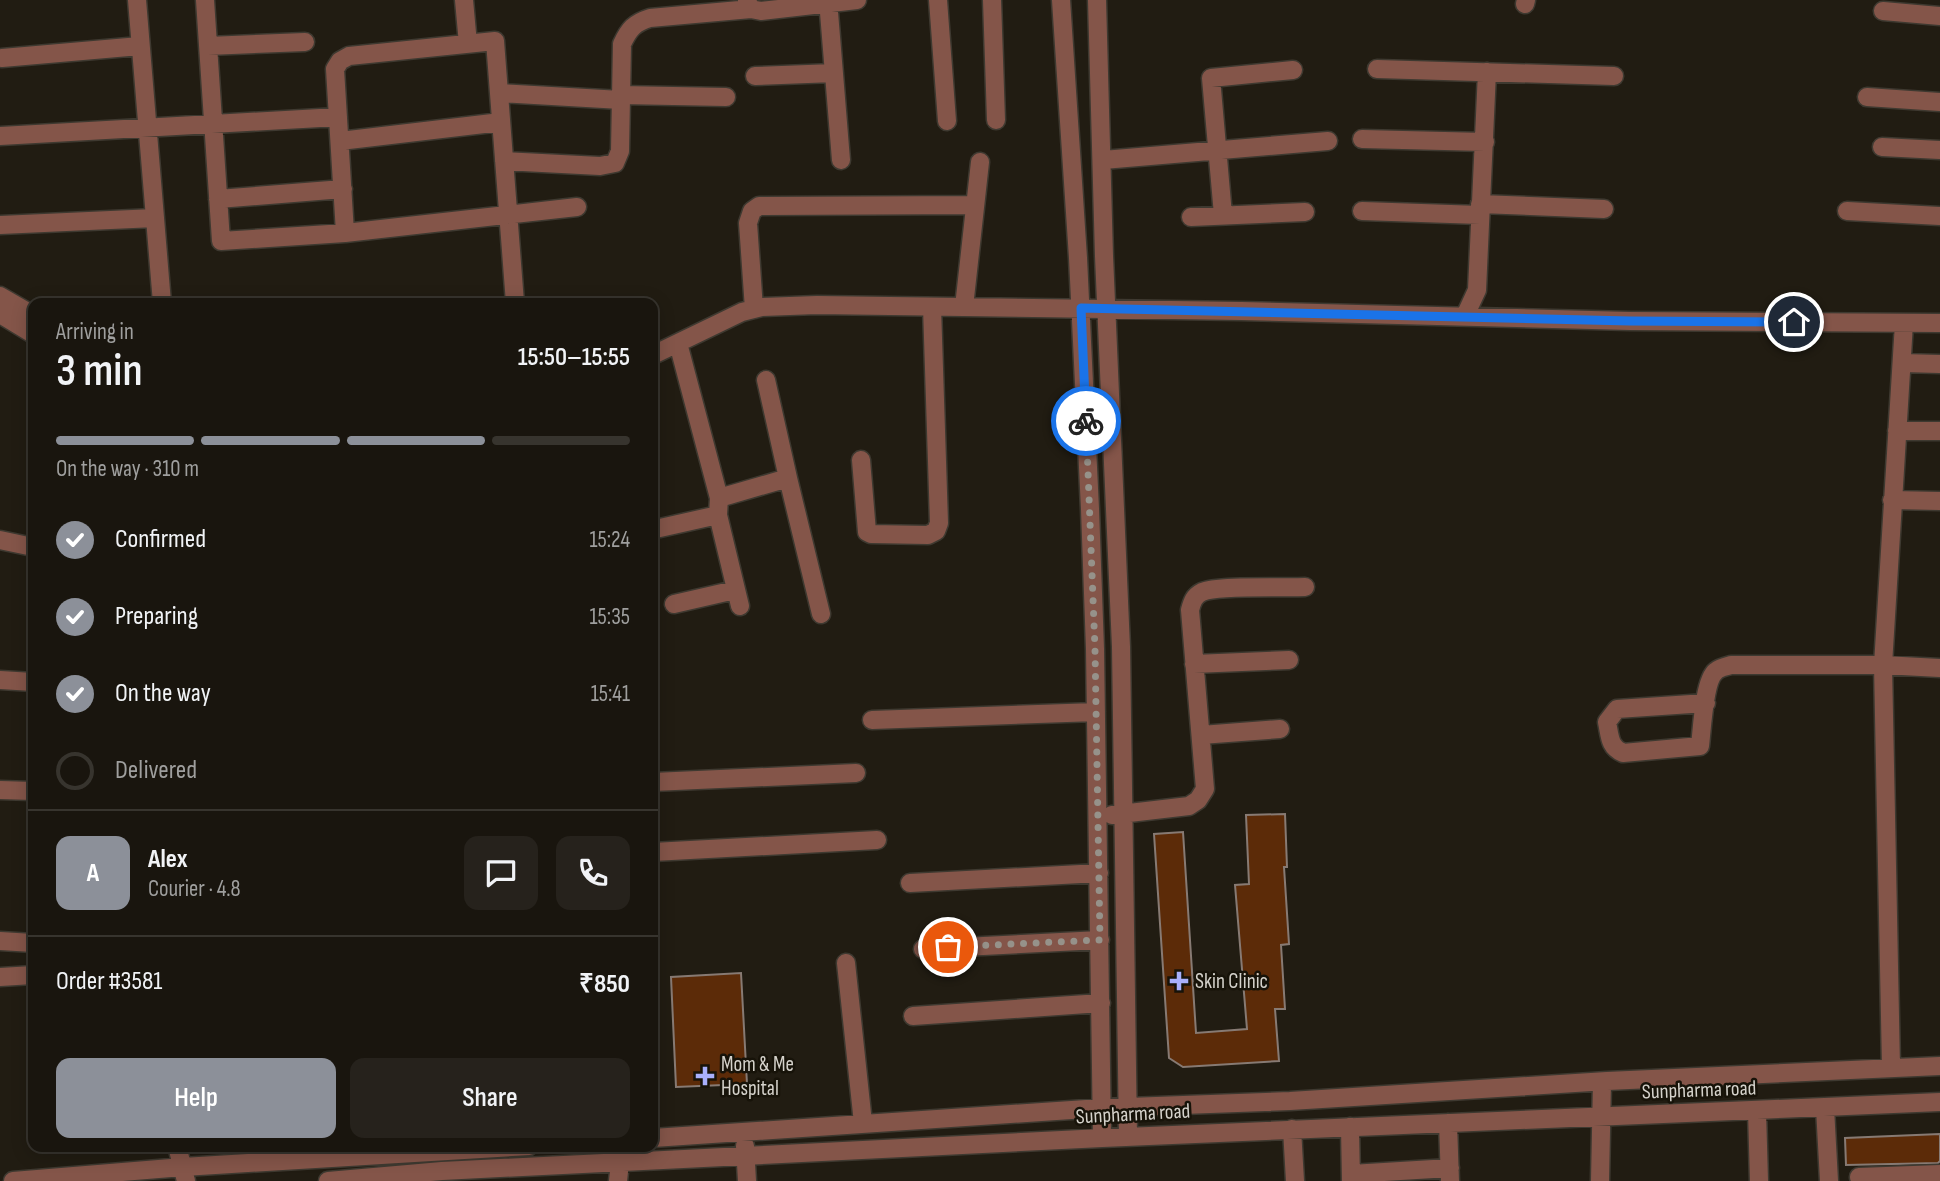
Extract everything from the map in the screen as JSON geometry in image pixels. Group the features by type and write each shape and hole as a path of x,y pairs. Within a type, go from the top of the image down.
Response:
{"street":[{"path":"136,0 162,298"},
{"path":"205,0 221,241 345,233 577,207"},
{"path":"464,0 468,44"},
{"path":"504,160 600,166 615,163 620,151 622,44 629,29 638,22 650,18 749,5 761,11 857,0"},
{"path":"938,0 947,121"},
{"path":"992,0 996,120"},
{"path":"1061,0 1081,308 1090,509 1098,815 1102,1138"},
{"path":"1097,0 1106,309 1120,634 1128,1137"},
{"path":"828,2 841,160"},
{"path":"1883,11 1940,16"},
{"path":"345,233 335,69 340,61 349,56 495,41 515,298"},
{"path":"208,46 305,42"},
{"path":"2,58 140,46"},
{"path":"1377,69 1614,76"},
{"path":"1223,215 1211,78 1293,70"},
{"path":"1465,316 1477,290 1487,72"},
{"path":"755,76 834,73"},
{"path":"499,93 726,97"},
{"path":"1867,97 1940,102"},
{"path":"0,136 338,117"},
{"path":"340,141 501,122"},
{"path":"1362,139 1485,142"},
{"path":"1102,160 1328,141"},
{"path":"1882,147 1940,150"},
{"path":"964,307 980,162"},
{"path":"218,200 343,189"},
{"path":"754,309 748,223 752,211 759,206 975,205"},
{"path":"1362,211 1604,209"},
{"path":"1847,211 1940,216"},
{"path":"1191,217 1305,212"},
{"path":"0,225 155,218"},
{"path":"0,296 28,312"},
{"path":"658,353 741,312 817,305 1081,308 1630,321 1940,323"},
{"path":"861,460 867,532 928,535 936,531 939,523 932,307"},
{"path":"0,314 28,331"},
{"path":"1891,1066 1883,665 1905,323"},
{"path":"674,604 738,598 719,507 678,343"},
{"path":"1902,363 1940,364"},
{"path":"766,380 821,614"},
{"path":"1897,431 1940,431"},
{"path":"660,528 788,478"},
{"path":"1892,500 1940,501"},
{"path":"0,540 28,546"},
{"path":"1098,815 1189,806 1198,800 1205,789 1190,610 1193,599 1203,592 1305,587"},
{"path":"1194,664 1289,660"},
{"path":"1706,703 1617,709 1607,722 1611,744 1615,750 1623,753 1700,746 1709,682 1716,671 1731,665 1883,665 1940,668"},
{"path":"0,680 28,682"},
{"path":"872,720 1096,712"},
{"path":"1200,735 1280,729"},
{"path":"658,782 856,773"},
{"path":"0,790 28,791"},
{"path":"658,852 877,841"},
{"path":"910,883 1099,873"},
{"path":"923,949 1100,940"},
{"path":"0,941 28,943"},
{"path":"846,963 863,1123"},
{"path":"0,977 28,975"},
{"path":"913,1016 1101,1003"},
{"name":"Sunpharma road","path":"658,1138 1101,1108 1290,1101 1891,1066 1940,1066"},
{"path":"1600,1181 1602,1082"},
{"name":"Sunpharma road","path":"328,1181 549,1173 620,1162 1102,1138 1940,1102"},
{"path":"1825,1108 1829,1181"},
{"path":"1758,1111 1759,1181"},
{"path":"1350,1127 1351,1178 1450,1175 1448,1123"},
{"path":"1292,1129 1295,1181"},
{"path":"744,1131 747,1181"},
{"path":"179,1152 185,1174"},
{"path":"13,1181 185,1174 414,1152"},
{"path":"618,1181 620,1162"},
{"path":"1858,1177 1940,1174"}],"building":[{"path":"1285,814 1287,867 1284,867 1289,944 1281,945 1285,1009 1275,1009 1279,1061 1183,1067 1169,1058 1154,834 1183,832 1196,1033 1247,1029 1235,885 1249,884 1246,815"},
{"path":"741,973 747,1084 676,1087 671,977"},
{"path":"1940,1134 1938,1163 1846,1165 1845,1138"}],"way so far":[{"path":"948,947 1100,940 1095,649 1086,421"}],"place":[{"name":"Skin Clinic","path":"1179,981"},
{"name":"Mom & Me Hospital","path":"705,1076"}],"route":[{"path":"1086,421 1081,308 1630,321 1794,322"}]}
